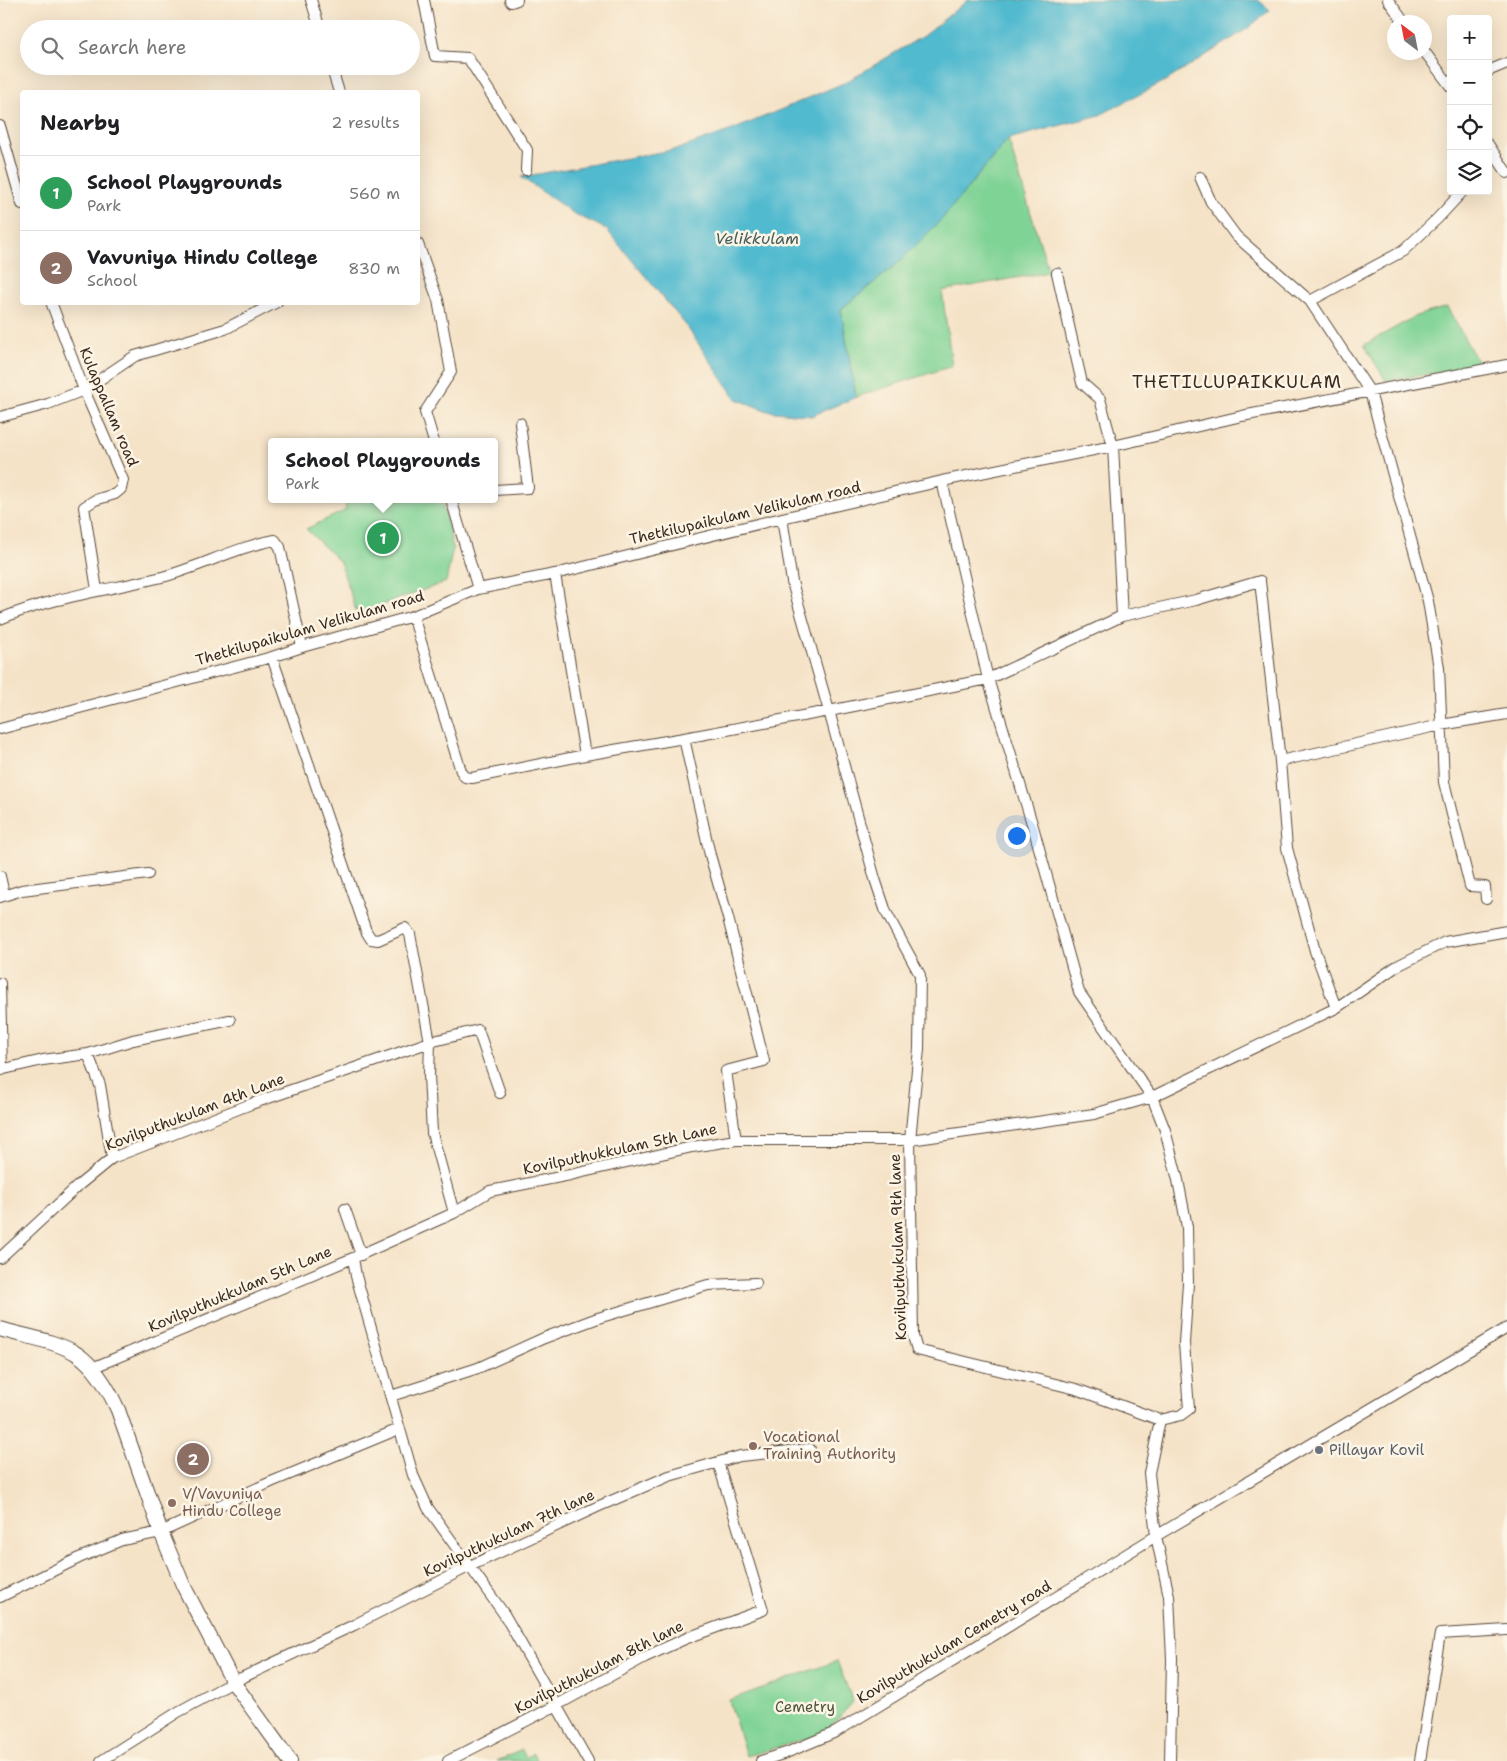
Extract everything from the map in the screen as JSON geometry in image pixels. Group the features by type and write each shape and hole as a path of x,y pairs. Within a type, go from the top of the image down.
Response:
{"street":[{"path":"312,0 318,20"},
{"path":"424,0 435,56 468,58 527,150 526,170"},
{"path":"510,0 511,2 517,0"},
{"path":"1388,0 1399,15"},
{"path":"1431,60 1447,82"},
{"path":"1492,69 1507,63"},
{"path":"334,75 338,90"},
{"path":"0,126 20,197"},
{"path":"1492,150 1507,174"},
{"path":"1492,160 1496,156"},
{"path":"1200,177 1211,202 1236,236 1310,301 1370,392 1428,601 1439,668 1444,782 1470,886 1485,887 1486,899"},
{"path":"1310,301 1403,251 1459,195"},
{"path":"420,250 438,300 451,372 425,412 433,438"},
{"path":"1056,273 1082,383 1100,399 1113,446 1122,616"},
{"name":"Kulappallam road","path":"52,305 84,390 123,480 122,489 115,494 96,500 84,507 97,590"},
{"path":"0,417 48,404 84,390 136,356 225,329 271,305"},
{"name":"Thetkilupaikulam Velikulam road","path":"0,729 272,657 413,616 478,589 555,574 942,481 1113,446 1242,416 1507,365"},
{"path":"498,490 528,488 520,423"},
{"path":"942,481 988,679 1034,830 1079,992 1152,1097 1165,1130 1178,1180 1187,1227 1188,1283 1184,1343 1189,1409 1181,1415 1160,1420 1150,1473 1156,1536 1169,1596 1172,1659 1170,1761"},
{"path":"452,503 478,589"},
{"path":"782,518 792,582 875,879 886,912 920,976 920,1049 910,1140 1094,1114 1152,1097 1336,1008 1397,966 1445,942 1507,931"},
{"path":"0,619 24,609 97,590 164,576 275,540 280,547 302,647"},
{"path":"555,574 585,755"},
{"path":"413,616 461,771 465,777 472,778 585,755 829,712 988,679 1122,616 1196,600 1260,581 1280,761 1287,848 1315,951 1336,1008"},
{"path":"272,657 366,931 371,939 378,940 406,928 410,934 430,1042 429,1076 432,1133 454,1213"},
{"path":"1280,761 1441,725 1507,714"},
{"name":"Kovilputhukkulam 5th Lane","path":"92,1368 454,1213 490,1191 692,1147 736,1140 726,1071 764,1061 710,855 684,738"},
{"path":"0,876 2,896 22,890 148,874"},
{"path":"0,983 1,1070 43,1060 88,1054 132,1040 230,1020"},
{"name":"Kovilputhukulam 4th Lane","path":"0,1258 79,1185 112,1158 251,1104 430,1042 478,1030 500,1093"},
{"path":"88,1054 100,1086 112,1158"},
{"name":"Kovilputhukulam 9th lane","path":"736,1140 910,1140 913,1336 917,1350 1076,1389 1160,1420"},
{"path":"345,1209 357,1256 356,1276 413,1475 428,1508 504,1614 558,1705 588,1761"},
{"path":"391,1396 478,1368 544,1338 606,1315 708,1285 756,1283"},
{"name":"Kovilputhukulam Cemetry road","path":"761,1761 786,1753 836,1732 1156,1536 1507,1328"},
{"path":"0,1329 58,1346 77,1354 92,1368 110,1392 182,1585 233,1682 290,1761"},
{"path":"0,1597 79,1558 122,1540 161,1532 271,1482 399,1429"},
{"name":"Kovilputhukulam 7th lane","path":"100,1761 178,1712 233,1682 354,1625 470,1566 597,1507 669,1476 740,1456 810,1449"},
{"name":"Kovilputhukulam 8th lane","path":"448,1761 687,1638 763,1610 718,1462"},
{"path":"1420,1761 1440,1634 1507,1630"}],"green space":[{"path":"1008,139 1049,272 942,291 952,366 856,397 841,309 898,263 941,220"},
{"path":"1447,307 1480,366 1386,381 1364,345 1416,316"},
{"path":"345,503 443,503 453,548 446,582 357,614 340,562 306,529 346,510"},
{"name":"Cemetry","path":"837,1661 853,1702 824,1734 746,1756 729,1700"},
{"path":"522,1750 526,1758 533,1753 537,1761 497,1761"}],"water":[{"name":"Velikkulam","path":"968,0 1258,0 1270,10 1247,29 1169,79 1100,115 1008,139 941,220 898,263 841,309 856,397 811,416 768,411 736,399 685,324 606,229 573,213 521,177 678,149 735,129 846,82 923,36"}],"place":[{"name":"School Playgrounds","path":"383,538"},
{"name":"Vocational Training Authority","path":"753,1446"},
{"name":"Pillayar Kovil","path":"1319,1450"},
{"name":"Vavuniya Hindu College","path":"193,1459"},
{"name":"V/Vavuniya Hindu College","path":"172,1503"}],"district":[{"name":"THETILLUPAIKKULAM","path":"1237,382"}]}
